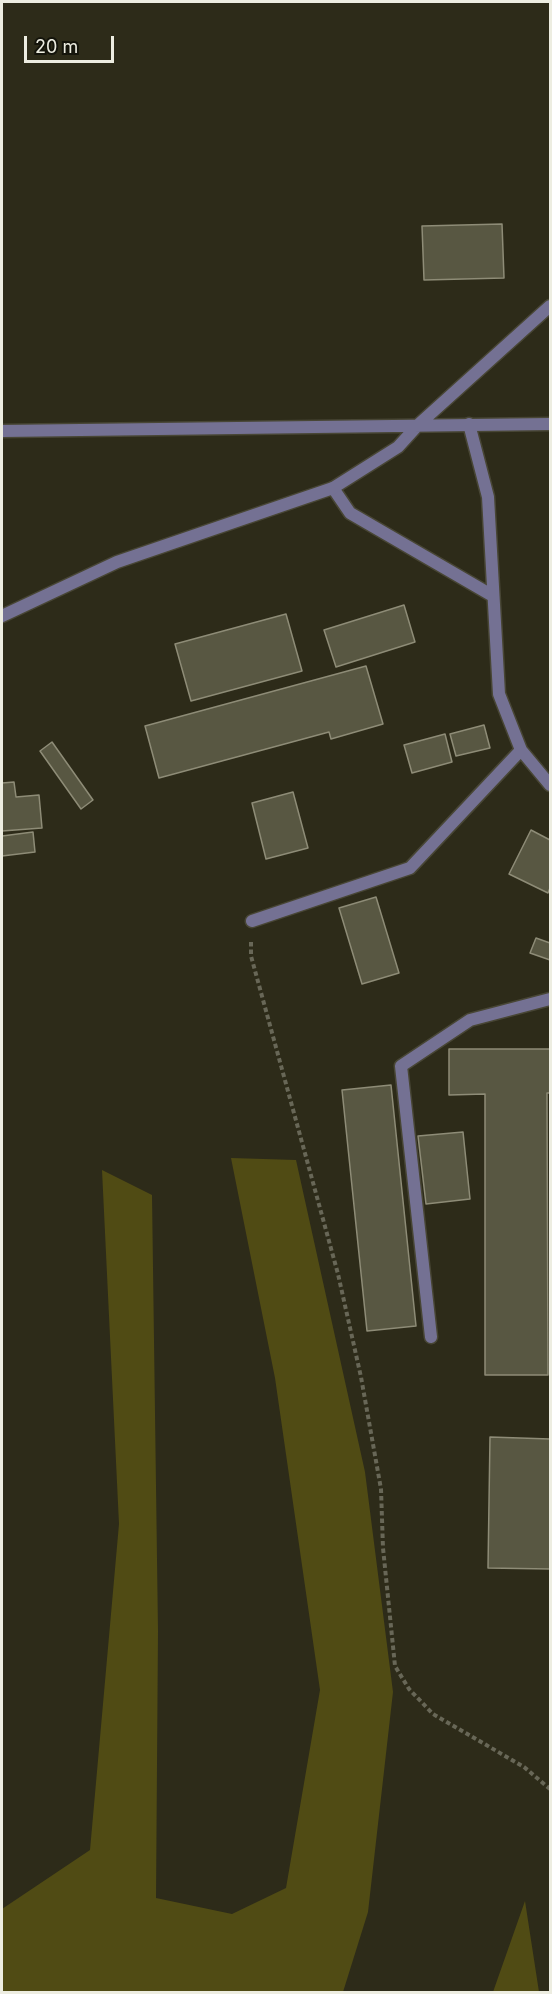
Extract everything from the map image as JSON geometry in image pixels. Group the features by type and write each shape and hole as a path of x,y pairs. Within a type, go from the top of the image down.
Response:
{"street":[{"path":"2,616 117,562 333,488 398,447 418,425 550,306"},
{"path":"468,424 488,497 499,694 520,750 550,785"},
{"path":"2,431 550,424"},
{"path":"333,488 351,513 493,596"},
{"path":"252,921 410,868 520,750"},
{"path":"431,1337 401,1066 470,1020 550,999"}],"path":[{"path":"252,921 251,956 338,1274 361,1377 381,1489 383,1548 396,1666 409,1689 433,1714 524,1767 550,1789"}],"shaded area":[{"path":"231,1158 296,1160 365,1472 393,1692 368,1912 343,1992 2,1992 2,1909 90,1850 119,1524 102,1170 152,1195 158,1631 156,1898 232,1914 286,1888 320,1690 275,1378"},
{"path":"525,1901 539,1992 493,1992"}],"building":[{"path":"502,224 504,278 424,280 422,226"},
{"path":"404,605 415,642 336,667 324,630"},
{"path":"286,614 302,671 191,701 175,644"},
{"path":"366,666 383,724 331,739 329,732 159,778 145,726"},
{"path":"484,725 490,748 456,756 450,734"},
{"path":"445,734 452,762 412,773 404,745"},
{"path":"52,742 93,800 81,809 40,751"},
{"path":"14,782 16,797 39,795 42,828 2,831 2,783"},
{"path":"293,792 308,848 266,859 252,803"},
{"path":"531,830 550,840 550,888 548,893 509,874"},
{"path":"33,832 35,852 2,856 2,836"},
{"path":"376,897 399,973 362,984 339,908"},
{"path":"536,938 550,943 550,960 530,953"},
{"path":"449,1049 550,1049 550,1093 547,1093 548,1375 485,1375 485,1094 449,1095"},
{"path":"391,1085 416,1326 367,1331 342,1090"},
{"path":"463,1132 470,1199 426,1204 418,1136"},
{"path":"490,1437 550,1439 550,1569 488,1568"}]}
